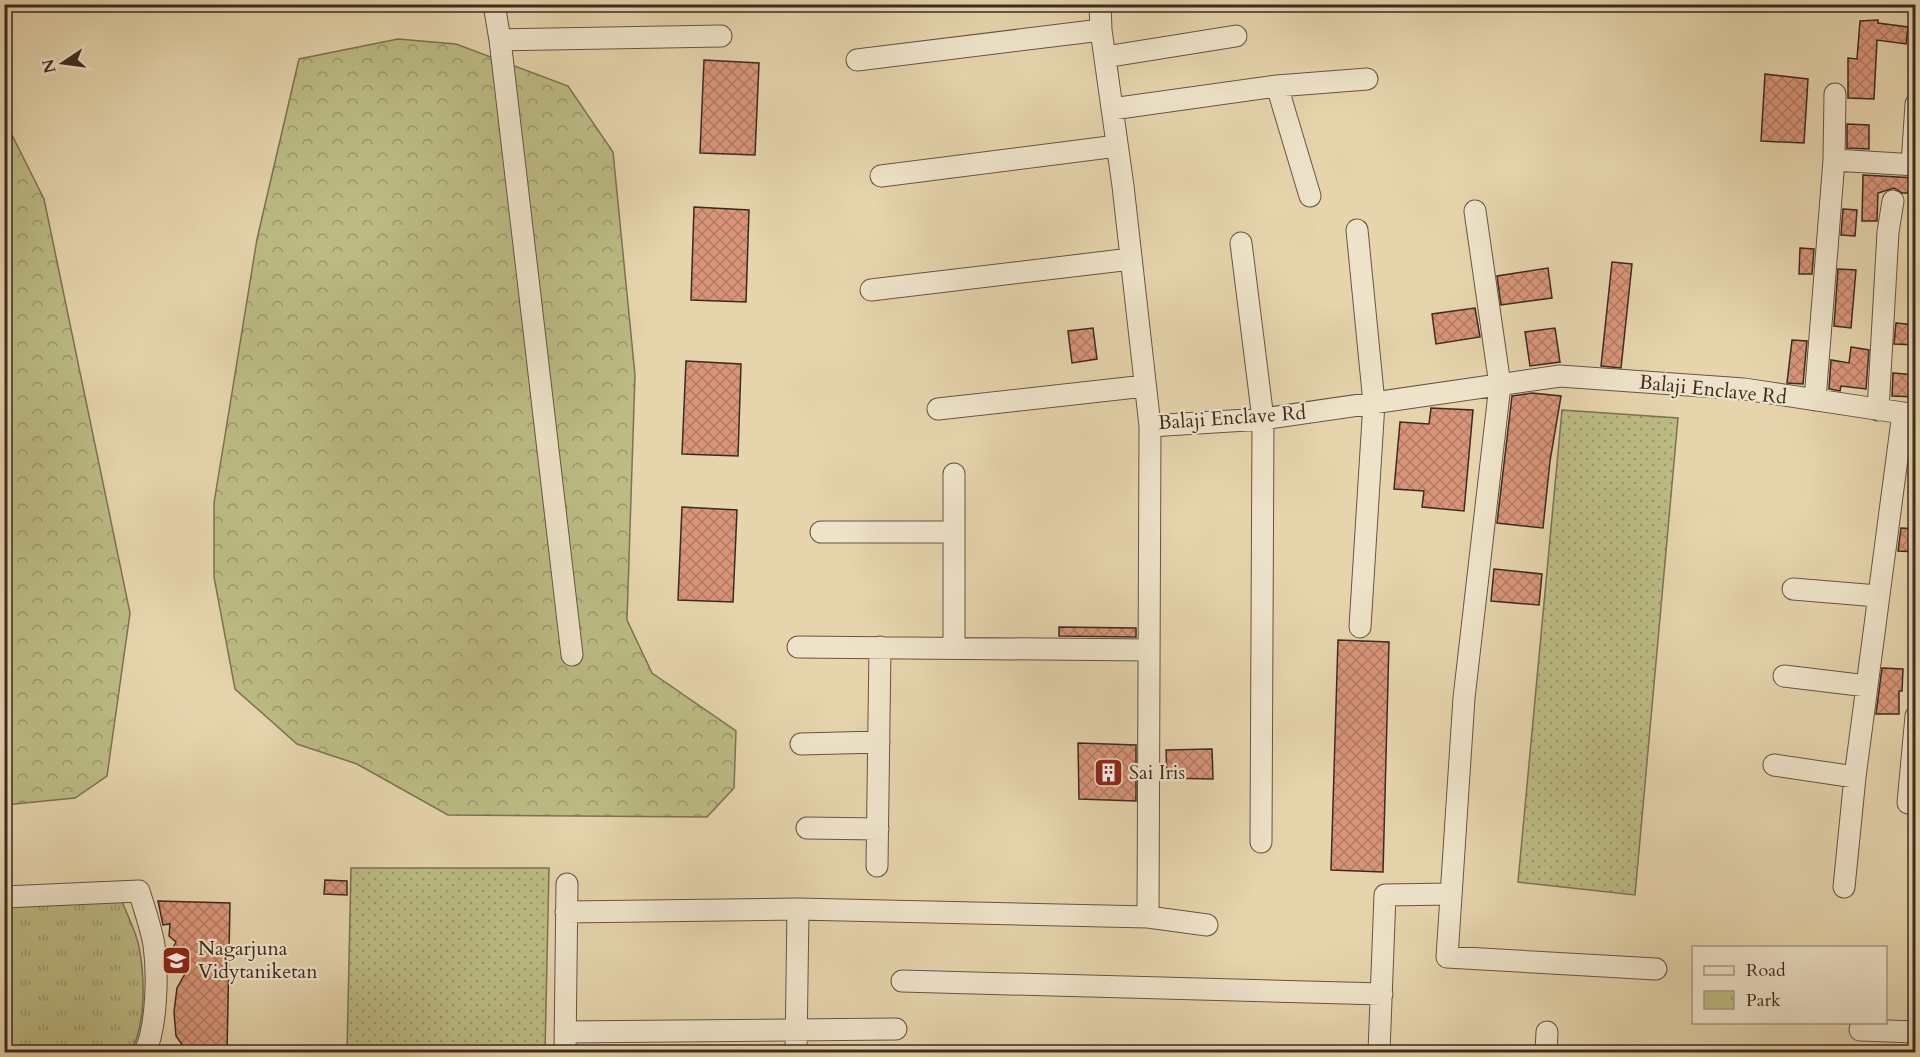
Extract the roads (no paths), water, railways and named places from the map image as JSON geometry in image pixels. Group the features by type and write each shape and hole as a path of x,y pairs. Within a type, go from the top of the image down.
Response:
{"street":[{"path":"494,4 572,655"},
{"name":"Balaji Enclave Rd","path":"1100,4 1101,30 1150,426 1263,419 1560,376 1744,389 1909,414"},
{"path":"857,60 1101,30"},
{"path":"500,40 721,36"},
{"path":"1105,57 1236,36"},
{"path":"1112,109 1277,86 1367,79"},
{"path":"1277,86 1310,196"},
{"path":"1815,400 1834,160 1835,94"},
{"path":"1834,160 1914,165 1916,104"},
{"path":"881,176 1117,146"},
{"path":"1878,410 1888,232 1893,201"},
{"path":"1475,211 1500,385 1464,698 1447,957 1656,969"},
{"path":"1357,230 1374,403 1360,627"},
{"path":"1241,243 1263,419 1261,842"},
{"path":"870,290 1131,259"},
{"path":"938,409 1145,386"},
{"path":"1844,887 1855,777 1878,596 1909,414"},
{"path":"1148,917 1150,426"},
{"path":"954,474 954,648"},
{"path":"821,532 954,532"},
{"path":"1792,589 1878,596"},
{"path":"798,647 1149,650"},
{"path":"878,866 880,647"},
{"path":"1784,676 1867,686"},
{"path":"1908,803 1916,716"},
{"path":"801,744 879,742"},
{"path":"1774,765 1855,777"},
{"path":"807,828 878,829"},
{"path":"567,884 565,1042 796,1029 896,1029"},
{"path":"4,897 139,891 153,945 155,980 150,1042 145,1053"},
{"path":"1379,1053 1385,895 1451,894"},
{"path":"796,1053 798,909"},
{"path":"566,912 798,909 1148,917 1207,925"},
{"path":"902,981 1382,994"},
{"path":"1860,1030 1916,1032"}],"place":[{"name":"Sai Iris","path":"1108,772"},
{"name":"Nagarjuna Vidytaniketan","path":"177,960"}]}
